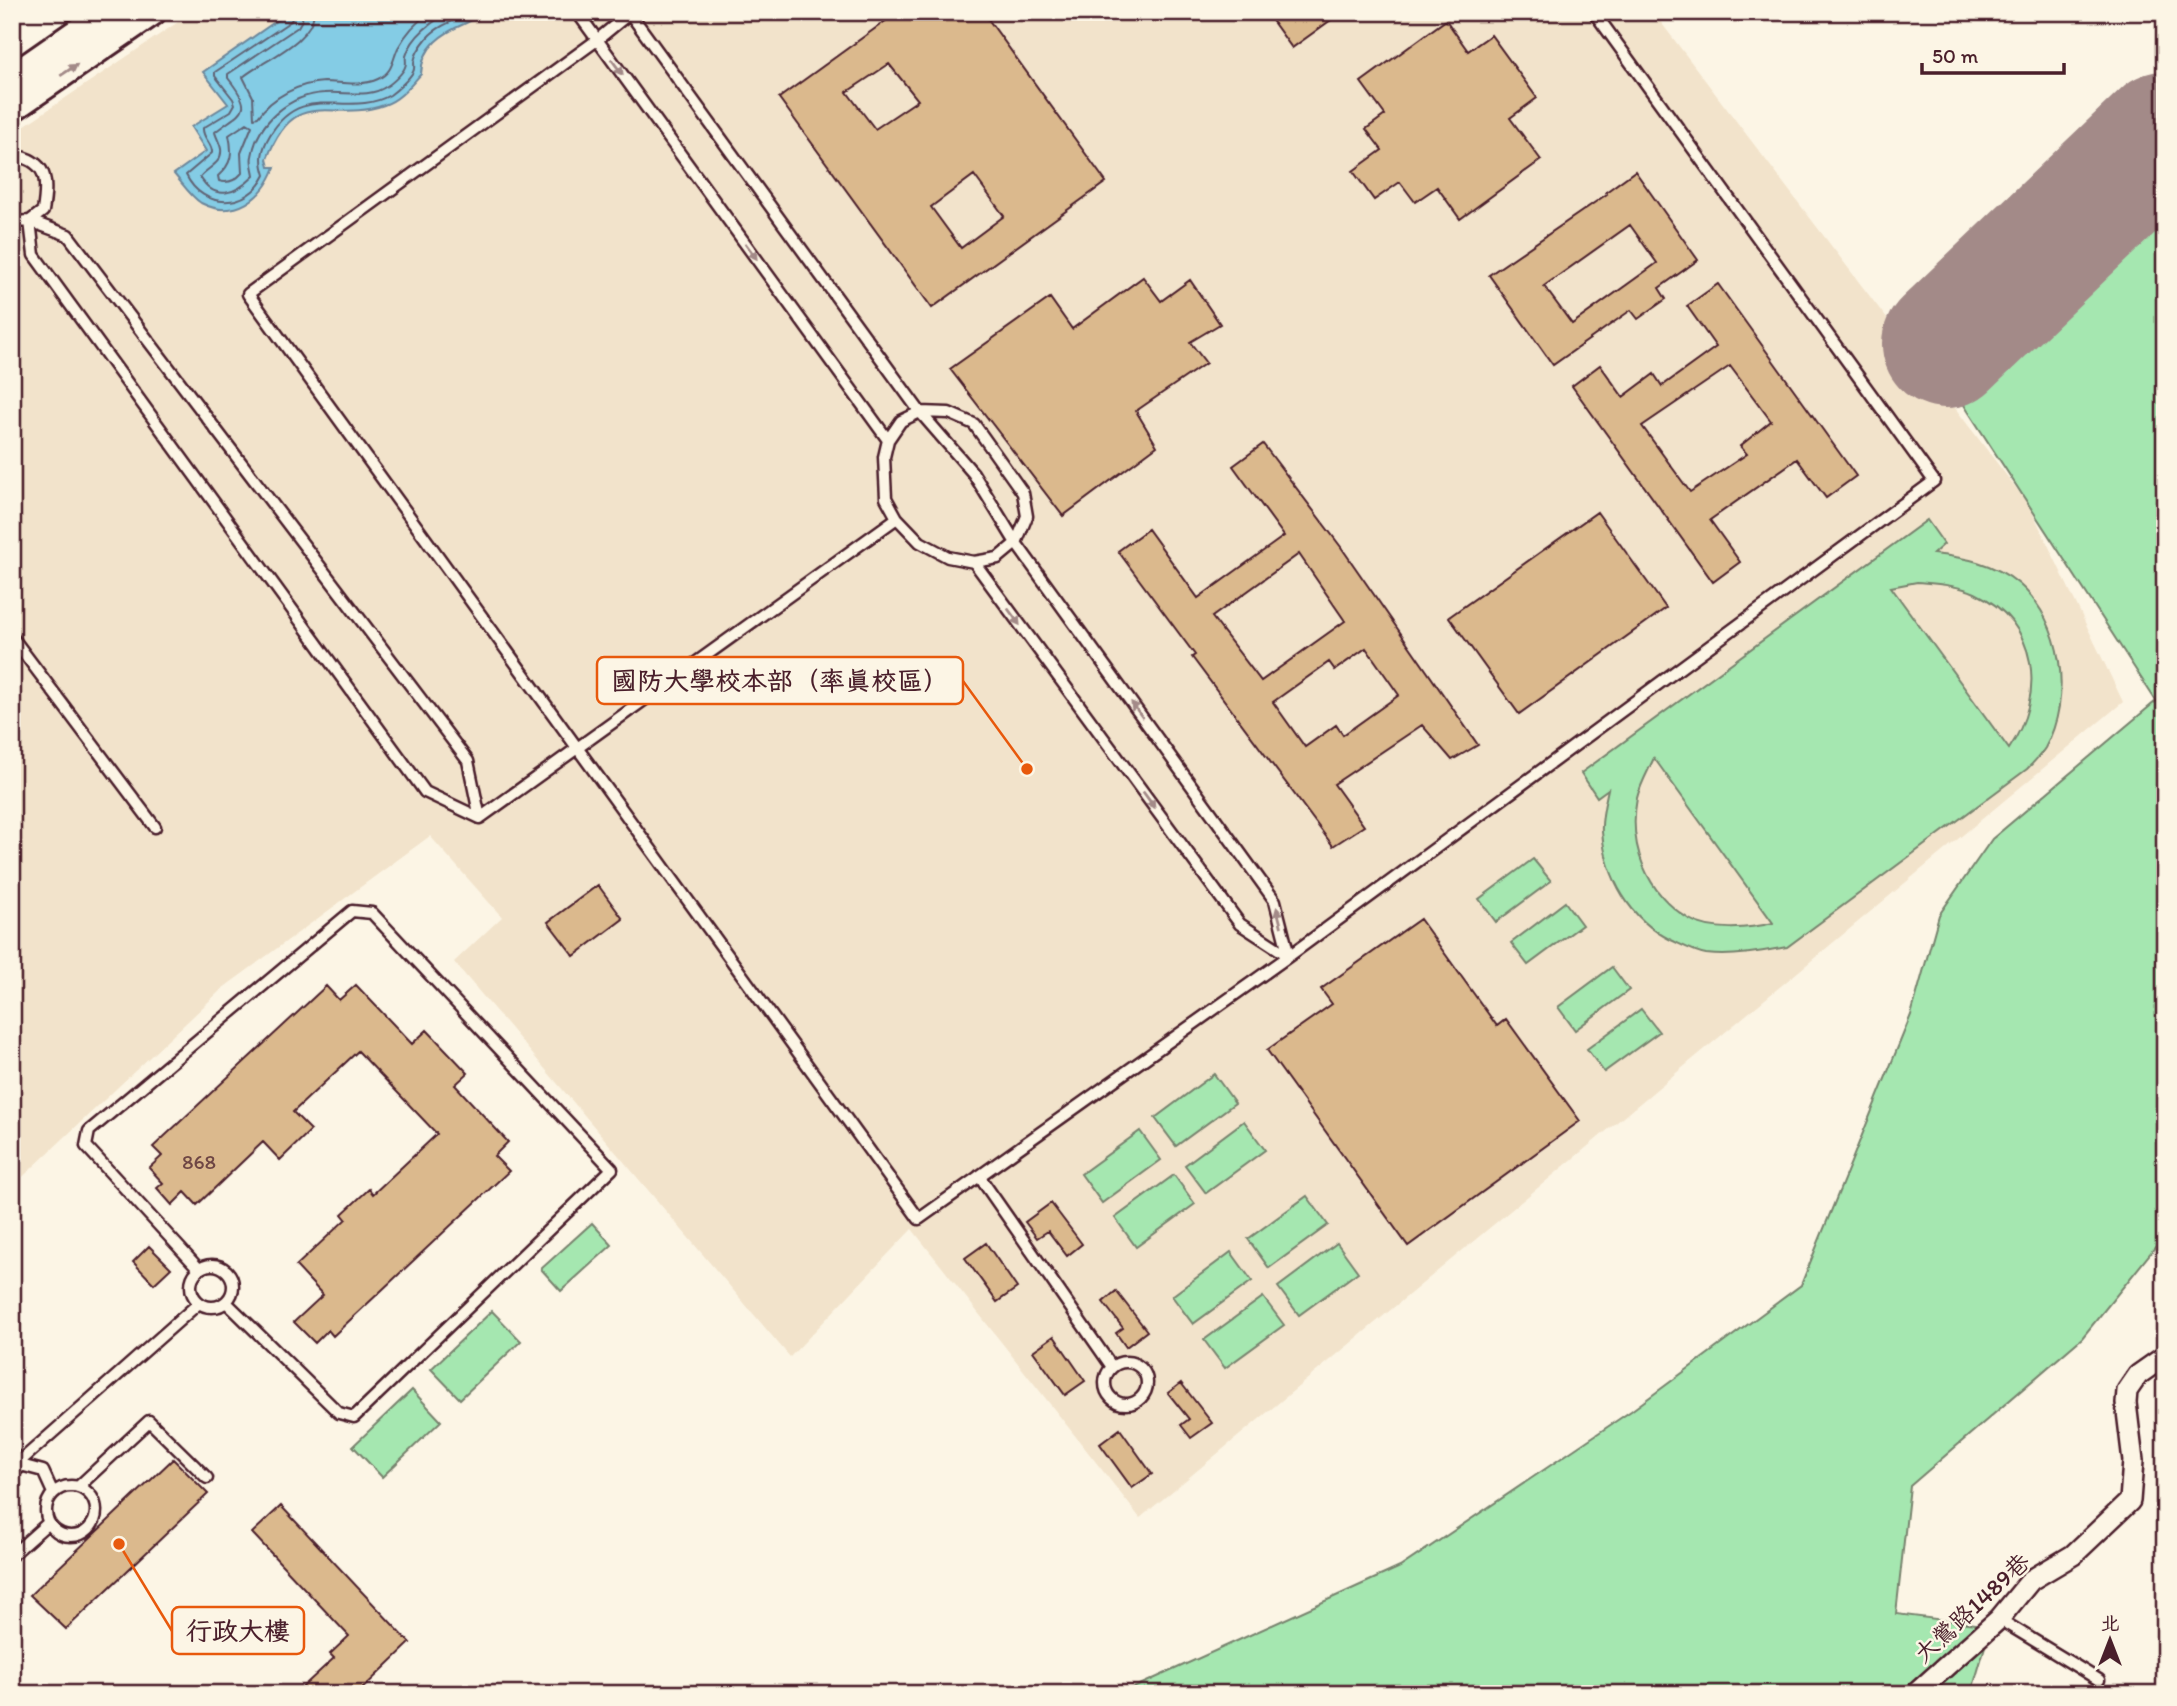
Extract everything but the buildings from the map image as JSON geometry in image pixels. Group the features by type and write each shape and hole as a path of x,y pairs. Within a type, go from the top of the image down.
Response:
{"main road":[{"path":"12,78 107,12"},
{"path":"12,108 152,12"}],"street":[{"name":"大鶯路1489巷","path":"1915,1694 1999,1619 2031,1580 2073,1555 2130,1501 2133,1461 2127,1391 2138,1375 2165,1356"}],"lane":[{"path":"577,12 888,440"},
{"path":"1289,956 1275,901 1016,543 973,473 920,412 630,12 597,40 247,294 919,1219 1289,956 1934,481 1594,12"},
{"path":"12,155 28,158 40,166 46,179 43,211 30,221"},
{"path":"12,222 30,221 68,235 468,761 480,818"},
{"path":"30,221 34,255 425,792 480,818"},
{"path":"920,412 949,413 974,424 1023,493 1027,516 1016,543 998,558 974,562 948,556 920,541 897,518 886,498 884,457 888,440 901,421 920,412"},
{"path":"480,818 897,518"},
{"path":"974,562 1240,924 1289,956"},
{"path":"12,637 155,827"},
{"path":"199,1269 86,1146 89,1131 352,911 372,913 612,1169 354,1417 339,1413 226,1303"},
{"path":"979,1177 1112,1367"},
{"path":"207,1265 217,1265 232,1276 232,1295 226,1303 218,1307 208,1307 199,1303 191,1286 193,1276 199,1269 207,1265"},
{"path":"14,1464 199,1303"},
{"path":"1124,1362 1136,1364 1144,1373 1147,1384 1143,1396 1133,1403 1122,1404 1111,1399 1105,1388 1105,1376 1112,1367 1124,1362"},
{"path":"78,1487 149,1421 207,1478"},
{"path":"14,1464 43,1471 52,1493"},
{"path":"63,1487 78,1487 87,1492 95,1503 96,1515 91,1527 81,1535 68,1537 56,1532 48,1523 45,1513 47,1502 52,1493 63,1487"},
{"path":"12,1555 48,1523"},
{"path":"1999,1619 2099,1680"}],"shaded area":[{"path":"193,12 1653,12 2029,505 2123,702 1140,1518 912,1229 790,1357 454,962 502,917 430,836 223,988 12,1187 12,134"}],"green space":[{"path":"2165,200 2165,1235 2082,1338 1910,1486 1896,1614 1991,1626 1971,1694 1120,1694 1400,1567 1631,1411 1801,1285 1911,1015 1939,915 1992,839 2156,701 1953,388"},
{"path":"1927,520 1944,544 1933,554 1978,562 2010,577 2034,600 2054,639 2061,684 2059,707 2054,728 2045,748 2036,759 2027,769 1787,947 1737,954 1706,954 1671,940 1643,921 1632,909 1615,881 1604,849 1602,827 1608,789 1597,797 1581,773","holes":["1917,582 1975,593 1996,606 2013,622 2024,641 2030,662 2028,706 2021,728 2009,749 1891,587","1654,758 1773,923 1753,927 1708,926 1689,919 1661,896 1644,866 1635,833 1638,793"]},
{"path":"1533,859 1551,881 1496,922 1479,899"},
{"path":"1565,902 1582,925 1528,965 1511,943"},
{"path":"1612,967 1629,990 1575,1030 1558,1007"},
{"path":"1641,1009 1659,1032 1604,1072 1587,1049"},
{"path":"1214,1074 1235,1103 1176,1146 1155,1118"},
{"path":"1244,1121 1265,1150 1206,1193 1185,1165"},
{"path":"1140,1131 1161,1160 1102,1203 1081,1174"},
{"path":"1174,1175 1195,1204 1136,1247 1115,1218"},
{"path":"1307,1196 1328,1225 1269,1268 1248,1239"},
{"path":"592,1223 612,1245 561,1291 541,1269"},
{"path":"1337,1243 1358,1272 1299,1315 1278,1287"},
{"path":"1231,1252 1252,1281 1193,1324 1172,1296"},
{"path":"1263,1297 1284,1325 1225,1368 1204,1340"},
{"path":"492,1311 521,1341 460,1399 431,1369"},
{"path":"412,1390 441,1421 382,1477 353,1446"}],"water":[{"path":"289,12 536,12 532,22 482,16 449,31 430,48 422,64 421,74 390,103 365,110 316,111 290,121 278,136 267,159 269,167 275,167 270,178 255,197 236,208 213,208 201,203 174,174 206,151 191,127 228,104 203,72"}],"runway":[{"path":"1946,344 2165,135"}],"place":[{"name":"國防大學校本部（率真校區）","path":"1027,769"},
{"name":"行政大樓","path":"119,1544"}]}
